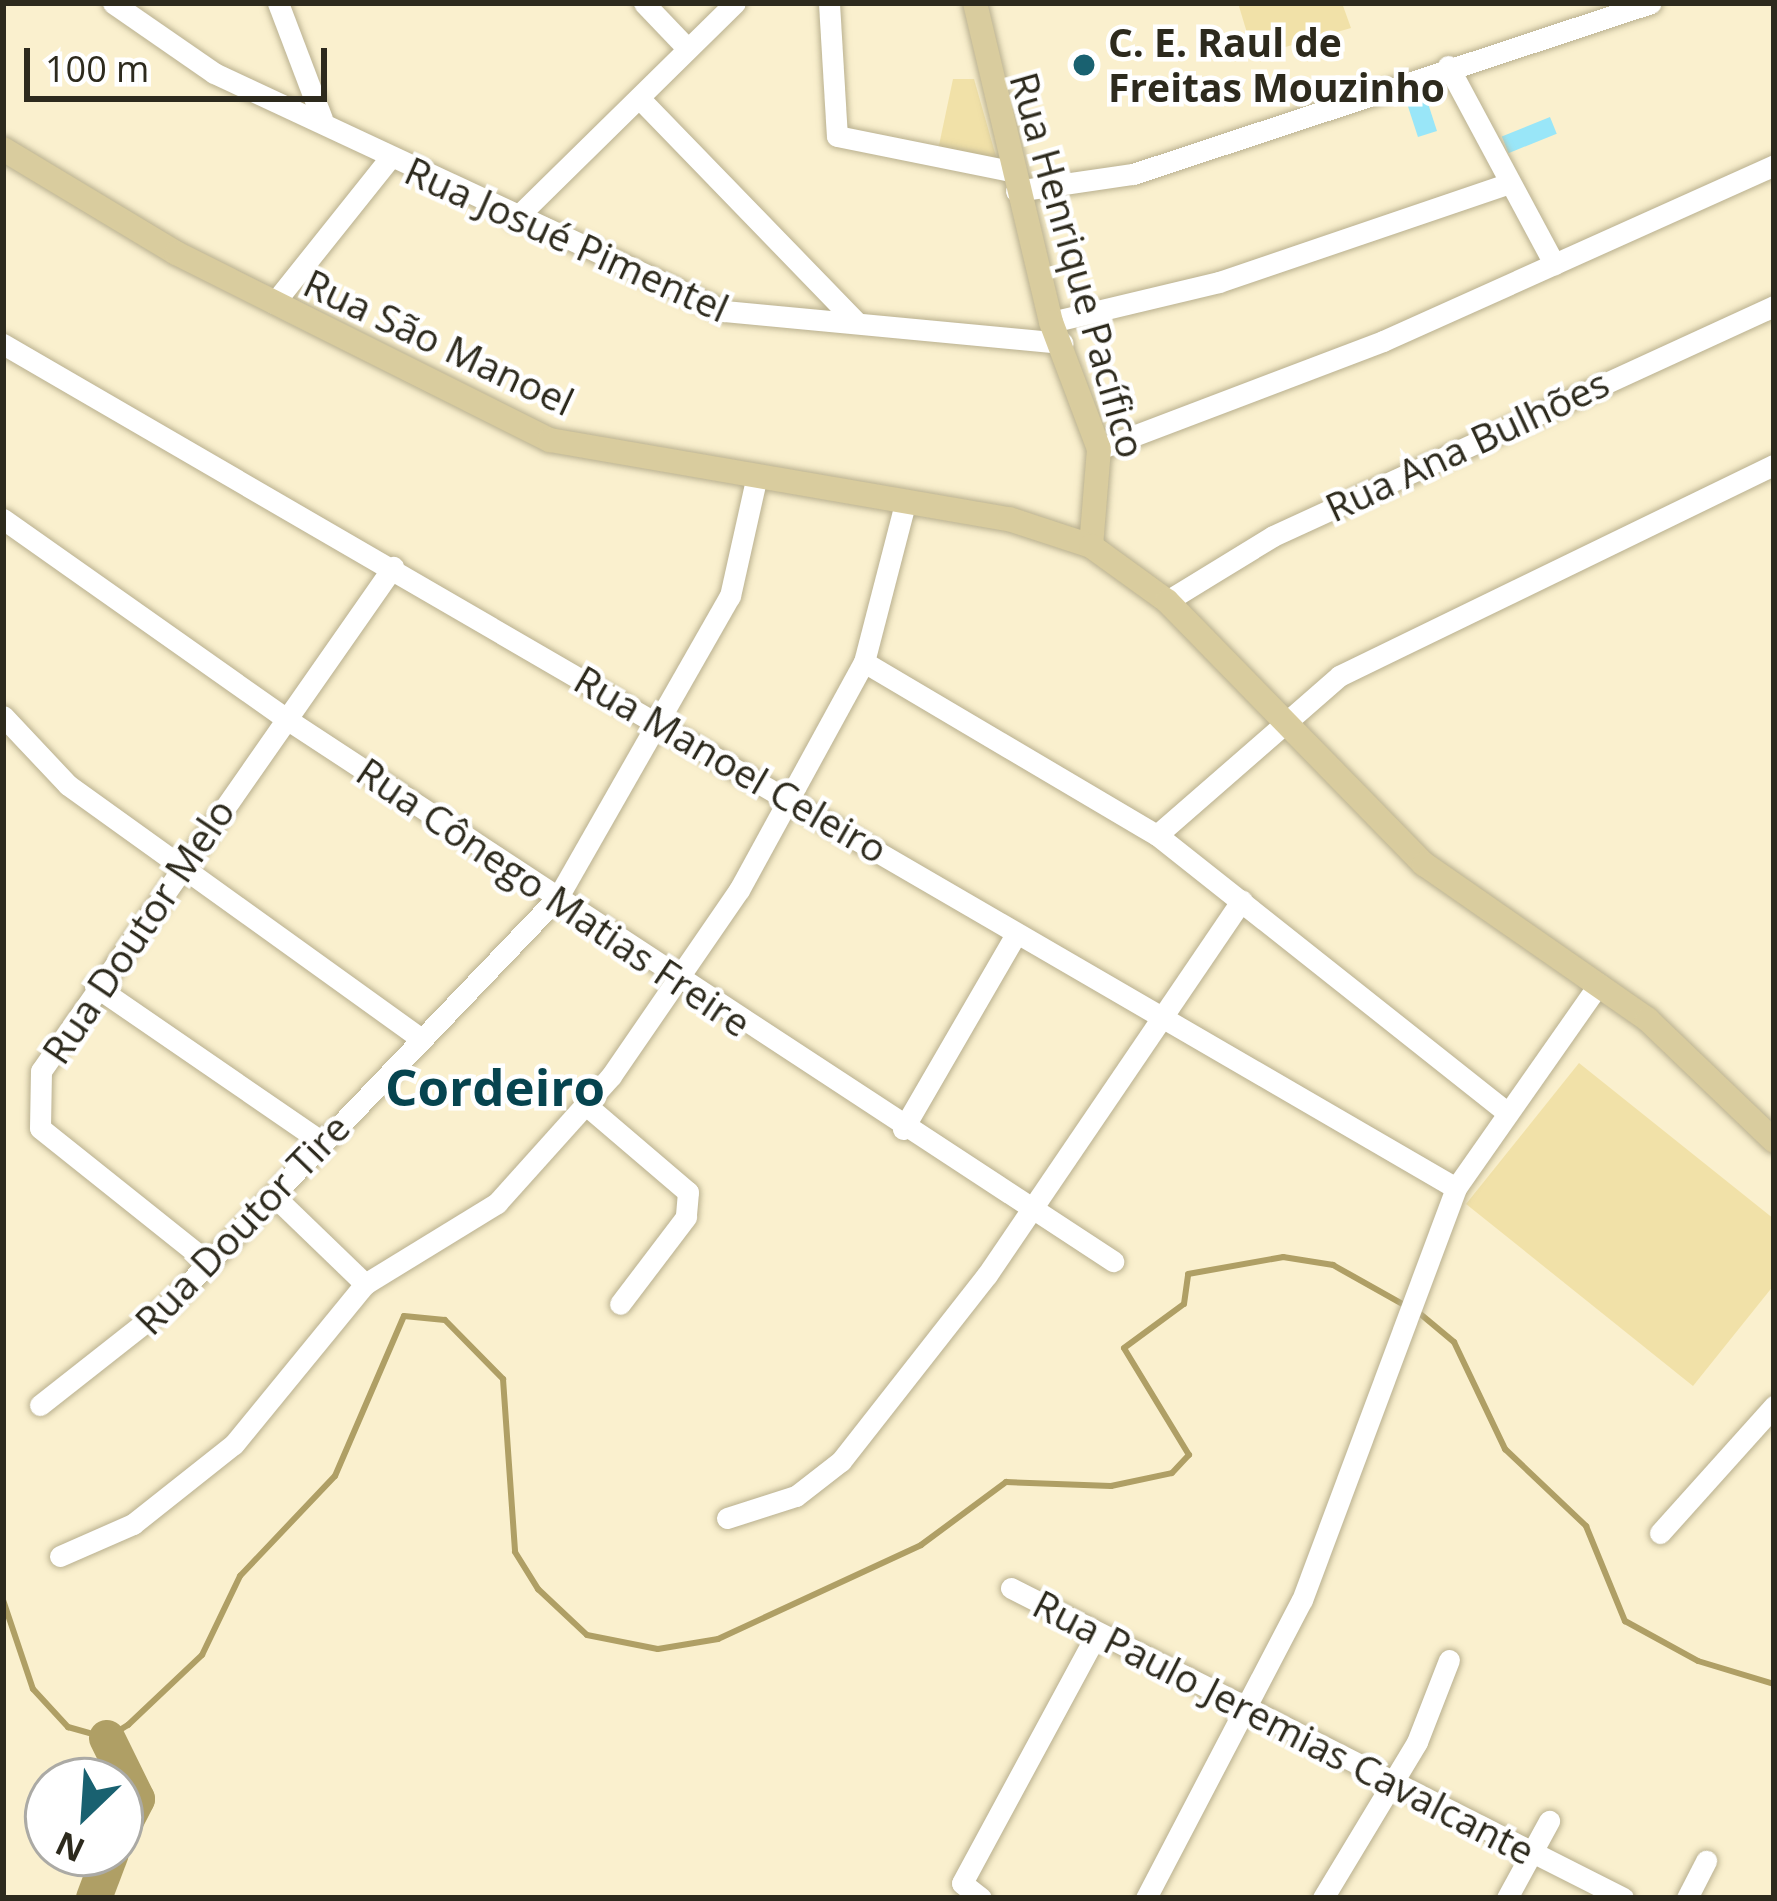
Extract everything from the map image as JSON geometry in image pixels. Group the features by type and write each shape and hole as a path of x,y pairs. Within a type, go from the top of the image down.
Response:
{"main road":[{"name":"Rua Henrique Pacífico","path":"975,3 1013,181 1056,332 1099,449 1091,546"},
{"name":"Rua São Manoel","path":"3,149 274,303 550,440 905,503 1091,546"},
{"path":"1091,546 1167,601 1442,880 1599,984 1772,1134"}],"street":[{"name":"Rua Josué Pimentel","path":"113,3 214,73 322,119 388,160 724,311 1056,332 1507,184"},
{"path":"278,3 322,119"},
{"path":"644,3 684,45"},
{"path":"515,218 642,101 684,45 735,3"},
{"path":"829,3 837,136 1013,181 1133,174 1448,66 1651,3"},
{"path":"1448,66 1507,184 1554,264"},
{"path":"642,101 857,323"},
{"path":"274,303 388,160"},
{"path":"1099,449 1554,264 1774,165"},
{"name":"Rua Ana Bulhões","path":"1167,601 1274,536 1774,305"},
{"name":"Rua Manoel Celeiro","path":"3,344 662,722 1156,1018 1456,1188"},
{"path":"1157,835 1280,718 1398,641 1774,465"},
{"name":"Rua Doutor Tire","path":"40,1405 208,1263 558,897 662,722 744,566 756,480"},
{"path":"60,1556 133,1524 234,1444 365,1284 417,1242 497,1204 586,1106 682,982 792,798 864,662 905,503"},
{"name":"Rua Cônego Matias Freire","path":"3,519 288,720 903,1129 1113,1262"},
{"name":"Rua Doutor Melo","path":"208,1263 40,1128 41,1071 95,986 393,567"},
{"path":"864,662 1157,835 1507,1112"},
{"path":"3,716 68,785 422,1039"},
{"path":"727,1517 796,1496 841,1461 1030,1211 1156,1018 1242,900"},
{"path":"903,1129 1016,934"},
{"path":"1146,1898 1248,1712 1328,1538 1396,1329 1456,1188 1599,984"},
{"path":"95,986 322,1142"},
{"path":"586,1106 688,1192 686,1217 620,1304"},
{"path":"274,1196 365,1284"},
{"path":"1660,1533 1774,1406"},
{"name":"Rua Paulo Jeremias Cavalcante","path":"1011,1588 1622,1898"},
{"path":"981,1898 962,1883 1096,1635"},
{"path":"1323,1898 1391,1783 1449,1660"},
{"path":"1507,1898 1549,1821"},
{"path":"1687,1898 1706,1861"}],"shaded area":[{"path":"1238,3 1342,3 1351,28 1254,56"},
{"path":"953,79 974,79 997,160 938,150"},
{"path":"1579,1063 1774,1219 1774,1285 1693,1386 1466,1204"}],"building":[{"path":"1424,91 1437,131 1418,137 1405,97"},
{"path":"1550,117 1557,134 1509,153 1502,136"}],"waterway":[{"path":"3,1600 33,1689 68,1727 107,1738 128,1725 202,1655 240,1576 335,1476 404,1316 445,1320 503,1379 515,1552 538,1589 587,1635 658,1649 718,1639 921,1545 1006,1482 1111,1486 1172,1473 1189,1455 1124,1348 1184,1304 1188,1274 1283,1257 1333,1265 1406,1306"},
{"path":"1418,1312 1454,1342 1505,1449 1586,1526 1625,1621 1698,1661 1774,1684"},
{"path":"107,1738 116,1757"},
{"path":"94,1898 102,1877"}],"place":[{"name":"C. E. Raul de Freitas Mouzinho","path":"1084,65"}],"district":[{"name":"Cordeiro","path":"495,1086"}]}
